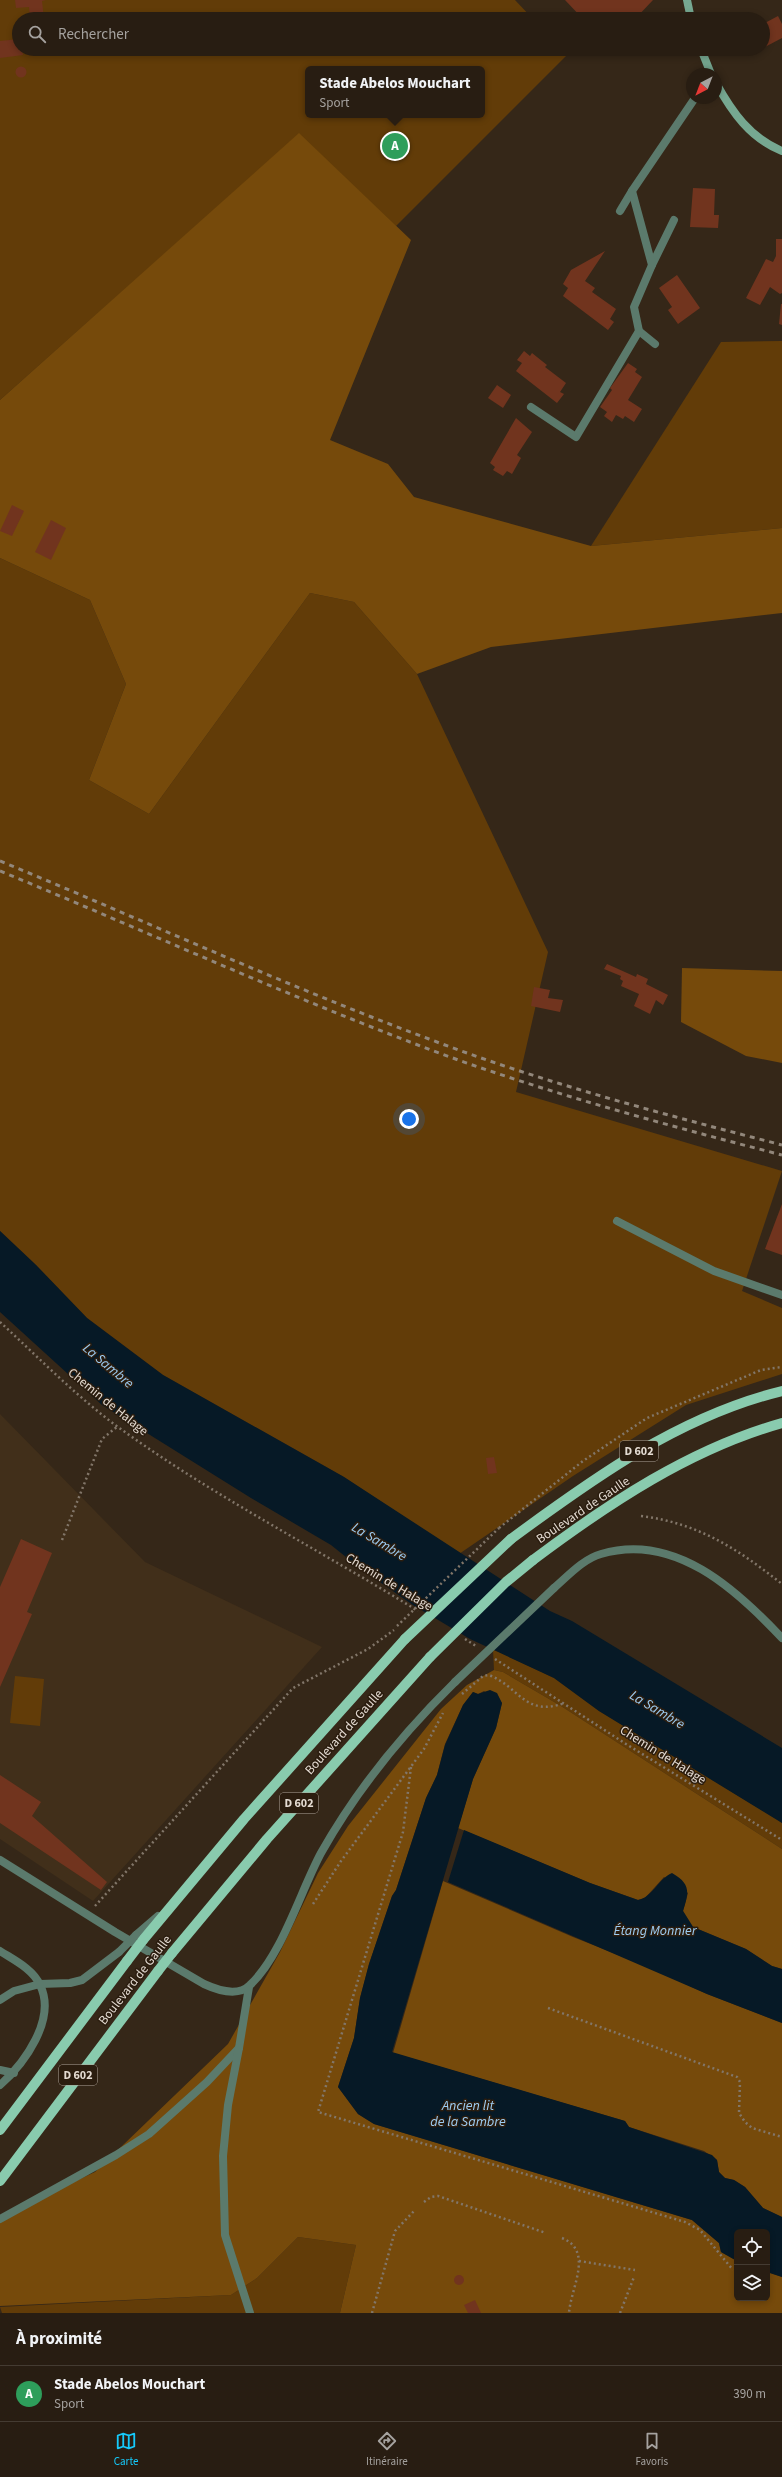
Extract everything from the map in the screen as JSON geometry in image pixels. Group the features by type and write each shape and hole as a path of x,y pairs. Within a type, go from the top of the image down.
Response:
{"main road":[{"name":"Boulevard de Gaulle","path":"0,2130 127,1961 140,1938 173,1904 249,1813 406,1639 512,1539 576,1492 664,1436 736,1406 782,1391"},
{"name":"Boulevard de Gaulle","path":"0,2181 172,1953 267,1839 430,1657 501,1588 533,1560 609,1506 680,1464 731,1440 782,1423"}],"street":[{"path":"687,0 690,12"},
{"path":"705,56 709,68"},
{"path":"722,93 745,127 758,138 782,151"},
{"path":"620,210 691,104"},
{"path":"632,191 652,265"},
{"path":"655,344 639,331 634,307 674,220"},
{"path":"532,407 576,438 639,331"},
{"path":"617,1221 714,1270 782,1295"},
{"path":"0,1860 87,1915 204,1984 219,1991 232,1992 248,1987 262,1972 275,1950 321,1854 348,1808 383,1761 422,1714 554,1588 582,1564 600,1554 644,1549 672,1554 710,1574 738,1595 782,1638"},
{"path":"0,2000 14,1991 40,1984 70,1983 82,1980 140,1938"},
{"path":"0,1951 24,1967 40,1984 44,2009 37,2037 28,2053 14,2073 0,2085"},
{"path":"248,1987 239,2048 228,2105 223,2156 225,2235 250,2313"},
{"path":"0,2219 116,2156 149,2134 207,2082 239,2048"},
{"path":"0,2070 14,2073"}],"path":[{"name":"Chemin de Halage","path":"0,1322 118,1426 146,1447 263,1519 424,1614"},
{"path":"87,1915 293,1688 368,1649 394,1630 499,1528 583,1461 647,1418 761,1370 782,1367"},
{"path":"62,1540 102,1439 118,1426"},
{"path":"641,1516 665,1519 702,1531 731,1546 782,1584"},
{"path":"463,1638 483,1651"},
{"name":"Chemin de Halage","path":"489,1655 566,1703 626,1744 782,1840"},
{"path":"461,1695 483,1676 489,1675 534,1705 552,1708 566,1703"},
{"path":"310,1908 341,1861 412,1767 446,1709"},
{"path":"412,1767 403,1832 318,2112 685,2222 700,2230 733,2270"},
{"path":"548,2008 737,2077 740,2082 739,2113 745,2122 752,2128 782,2137"},
{"path":"424,2202 430,2197 438,2196 546,2233"},
{"path":"372,2313 395,2231 414,2211"},
{"path":"562,2238 572,2243 578,2251 579,2261 569,2313"},
{"path":"579,2261 635,2270"},
{"path":"620,2313 634,2277"}],"shaded area":[{"path":"0,0 515,0 526,12 12,12 12,56 566,56 396,226 299,134 0,400"},
{"path":"299,133 411,240 330,440 388,464 414,497 591,546 782,528 782,613 491,647 417,674 354,602 310,593 149,814 89,780 126,684 90,600 0,558 0,400"},
{"path":"782,341 782,528 591,546 721,342"},
{"path":"0,558 90,600 126,684 89,780 149,814 310,593 354,602 417,674 548,952 516,1092 782,1171 742,1291 782,1308 782,1374 686,1405 573,1476 459,1554 344,1477 163,1375 87,1318 36,1265 0,1231"},
{"path":"682,968 782,971 782,1063 746,1056 681,1022"},
{"path":"0,1414 145,1562 322,1647 93,1901 0,1839"},
{"path":"493,1649 554,1678 599,1711 778,1820 782,1823 782,1849 561,1706 503,1672 494,1670"},
{"path":"494,1670 503,1672 561,1706 782,1849 782,1969 772,1966 746,1949 693,1927 683,1911 688,1893 664,1877 645,1898 638,1900 590,1883 458,1828 473,1779 496,1728 502,1703 484,1691 478,1694 473,1692 463,1705 445,1744 437,1775 426,1798 396,1890 392,1896 369,1964 360,1998 354,2038 338,2087 358,2114 374,2124 692,2220 719,2243 721,2252 734,2259 734,2301 770,2301 770,2273 782,2277 782,2313 340,2313 356,2245 298,2237 257,2278 231,2295 0,2306 0,2216 95,2172 228,2044 280,1952 318,1873 348,1826 441,1709 467,1685"},
{"path":"15,1676 44,1679 40,1726 10,1723"},
{"path":"443,1881 573,1937 646,1966 707,1994 782,2023 782,2217 763,2208 745,2187 734,2180 725,2178 719,2172 717,2160 704,2151 629,2127 625,2121 393,2053"},
{"path":"298,2237 356,2245 340,2313 2,2313 0,2307 231,2295 257,2278"}],"water":[{"name":"La Sambre","path":"0,1231 36,1265 87,1318 163,1375 344,1477 550,1611 572,1621 782,1748 782,1823 599,1711 554,1678 470,1639 413,1605 361,1569 331,1545 251,1498 102,1405 0,1312"},
{"name":"Ancien lit de la Sambre","path":"490,1690 497,1693 502,1703 496,1728 473,1779 392,2052 625,2121 629,2127 712,2155 717,2160 719,2172 725,2178 734,2180 745,2187 763,2208 782,2217 782,2277 770,2273 770,2229 734,2229 734,2259 721,2252 719,2243 692,2220 374,2124 358,2114 338,2087 354,2038 360,1998 369,1964 392,1896 396,1890 426,1798 437,1775 445,1745 463,1705 473,1692 478,1694"},
{"name":"Étang Monnier","path":"464,1830 590,1883 638,1900 652,1892 663,1879 672,1873 683,1881 687,1889 683,1911 693,1927 746,1949 772,1966 782,1969 782,2023 707,1994 448,1882"}],"building":[{"path":"15,0 46,0 42,1 43,12 29,12 29,7 16,8"},
{"path":"565,0 653,0 642,12 576,12"},
{"path":"778,16 782,24 782,38 770,44 770,20"},
{"path":"12,40 12,56 15,56 0,58 0,41"},
{"path":"19,67 23,67 25,68 25,76 19,77 16,74 16,70"},
{"path":"693,188 715,189 714,215 719,215 718,228 690,227"},
{"path":"776,239 782,239 782,293 780,294 770,287 760,305 746,298 766,259 773,262 776,256"},
{"path":"605,251 585,281 595,288 592,292 616,309 610,319 614,322 608,330 563,296 568,288 563,284 571,270"},
{"path":"677,275 700,308 678,324 668,310 672,307 659,288"},
{"path":"782,304 782,325 779,324"},
{"path":"524,351 530,356 532,353 547,365 545,367 566,383 560,392 564,394 557,403 516,371 522,363 517,360"},
{"path":"628,363 637,369 635,372 642,377 628,400 642,409 634,422 625,416 623,419 616,415 612,422 604,416 607,412 600,407 612,390 610,388"},
{"path":"497,385 511,395 503,408 488,398"},
{"path":"516,418 532,432 517,455 521,458 512,474 507,471 503,476 493,470 495,467 490,463"},
{"path":"12,505 24,511 12,536 0,531"},
{"path":"51,520 66,528 51,560 35,552"},
{"path":"607,964 636,977 637,974 648,979 646,984 668,995 663,1005 656,1000 650,1014 634,1006 639,994 621,986 623,981 620,979 621,976 604,969"},
{"path":"534,987 550,990 548,998 563,1000 560,1012 531,1006"},
{"path":"782,1204 782,1255 765,1249"},
{"path":"494,1457 497,1473 488,1474 486,1458"},
{"path":"21,1539 52,1553 27,1612 32,1614 0,1687 0,1587"},
{"path":"0,1775 41,1802 32,1816 107,1882 101,1890 0,1823"},
{"path":"457,2275 461,2275 463,2276 463,2284 457,2285 454,2282 454,2278"},
{"path":"475,2300 481,2313 468,2313 464,2305"}],"railway":[{"path":"0,861 267,975 472,1055 604,1097 782,1145"},
{"path":"0,871 344,1016 461,1061 501,1075 620,1111 782,1155"}],"place":[{"name":"Stade Abelos Mouchart","path":"395,146"}]}
